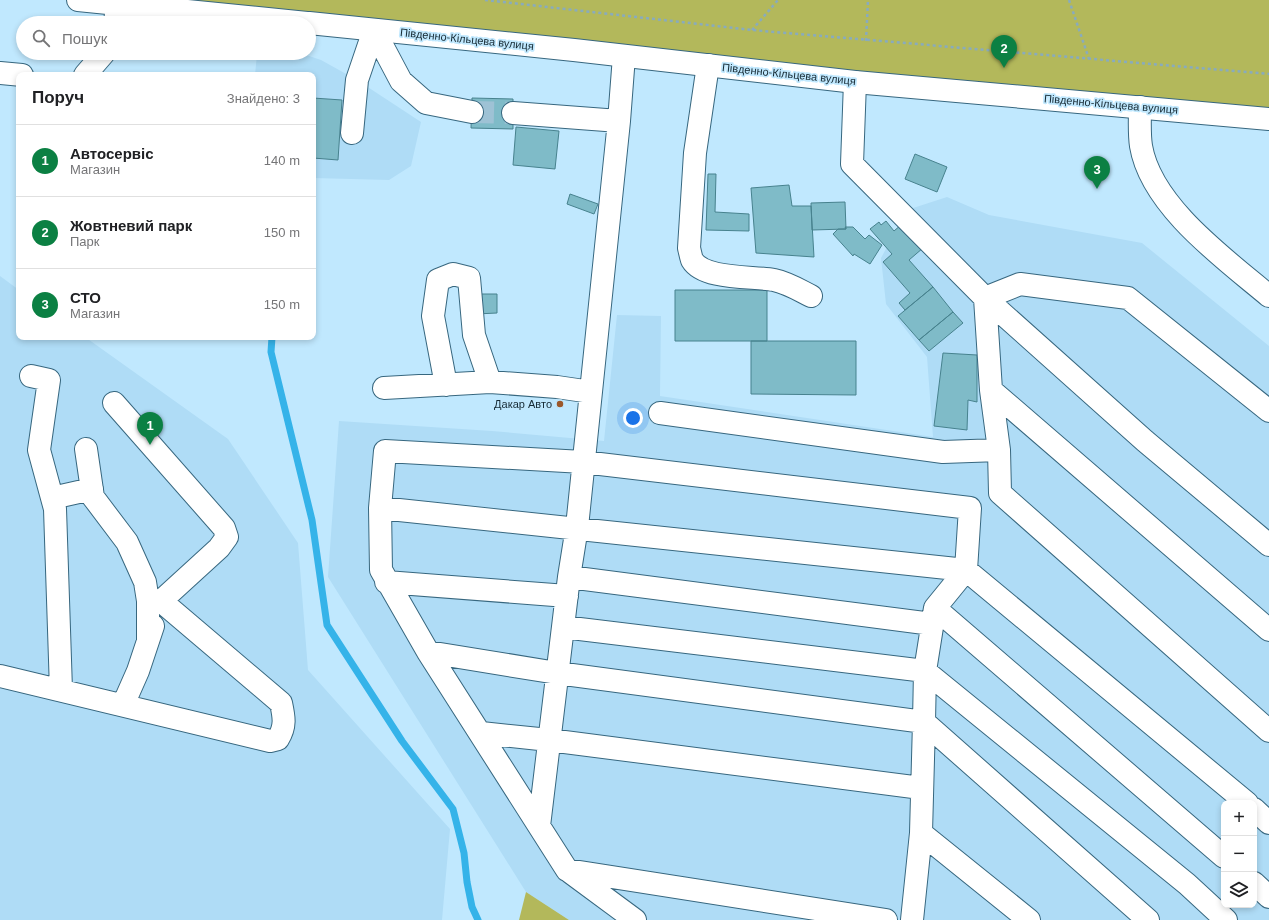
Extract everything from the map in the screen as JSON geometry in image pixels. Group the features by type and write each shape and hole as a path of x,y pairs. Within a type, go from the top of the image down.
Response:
{"main road":[{"name":"Південно-Кільцева вулиця","path":"78,0 116,13 174,16"},
{"name":"Південно-Кільцева вулиця","path":"316,24 855,82 1140,106 1269,119"},
{"path":"374,30 401,81 426,103 472,112"},
{"path":"352,133 357,80 374,30"},
{"path":"539,826 557,673 577,527 619,121 624,56"},
{"path":"88,72 98,60"},
{"path":"708,65 695,154 689,248 692,260 700,268 713,273 775,280 792,286 811,296"},
{"path":"0,73 16,74"},
{"path":"855,82 852,164 985,298 1145,441 1269,545"},
{"path":"1140,106 1141,147 1148,168 1164,195 1197,235 1269,296"},
{"path":"513,113 619,121"},
{"path":"446,385 433,316 438,280 453,274 469,278 474,335 490,382"},
{"path":"985,298 1020,284 1128,298 1269,411"},
{"path":"985,298 991,390 999,450 1000,493 1269,731"},
{"path":"31,376 48,380 39,450 55,509 61,690"},
{"path":"384,388 490,382 557,387 591,392"},
{"path":"991,390 1269,630"},
{"path":"114,403 224,528 227,537 219,548 161,601 138,671 122,705"},
{"path":"660,413 943,452 999,450"},
{"path":"86,449 93,497 127,542 145,582 148,601 148,640"},
{"path":"635,920 567,870 428,652 386,582 381,570 380,508 385,451 583,462 970,508 1000,493"},
{"path":"52,498 92,489"},
{"path":"380,508 577,527 966,570 1243,800"},
{"path":"912,920 921,833 925,671 934,616 966,570 970,508"},
{"path":"0,676 270,741 278,739 285,722 281,703 161,601 145,582"},
{"path":"386,582 568,587 934,616 1221,855"},
{"path":"563,628 925,671 1187,884 1226,920"},
{"path":"428,652 557,673 924,722 1148,920"},
{"path":"481,733 550,740 921,788"},
{"path":"1257,812 1269,823"},
{"path":"921,833 1029,920"},
{"path":"567,870 886,920"},
{"path":"1257,886 1269,897"}],"path":[{"path":"485,0 752,30 866,41 1269,74"},
{"path":"752,30 778,0"},
{"path":"866,41 868,0"},
{"path":"1070,0 1089,59"}],"shaded area":[{"path":"316,58 357,80 421,122 411,166 389,180 316,178 316,72 255,72 256,60 316,60"},
{"path":"947,197 989,215 1142,243 1269,346 1269,920 569,920 526,892 328,577 339,421 492,431 604,441 617,315 661,316 660,396 933,437 927,357 886,304 881,258 907,210"},
{"path":"0,276 16,288 16,340 89,340 228,439 298,543 308,670 450,829 442,920 0,920"}],"green space":[{"path":"81,0 1269,0 1269,117 316,23 316,16 243,16"},
{"path":"526,892 569,920 519,920"}],"building":[{"path":"316,98 342,100 338,160 316,158"},
{"path":"472,98 513,99 513,129 471,128"},
{"path":"516,127 559,131 555,169 513,165"},
{"path":"915,154 947,167 937,192 905,179"},
{"path":"708,174 716,174 715,212 749,214 749,231 706,230"},
{"path":"789,185 792,206 811,206 814,257 756,253 751,188"},
{"path":"570,194 598,204 594,214 567,204"},
{"path":"845,202 846,229 812,230 811,203"},
{"path":"886,221 894,231 902,224 923,248 909,260 933,287 905,310 899,303 910,293 883,262 892,254 870,229 879,222 881,225"},
{"path":"845,227 853,227 865,239 869,235 882,245 870,264 854,254 853,256 833,234 838,229 846,229"},
{"path":"933,287 953,312 919,340 898,316"},
{"path":"675,290 767,290 767,341 675,341"},
{"path":"476,294 497,294 497,313 476,314"},
{"path":"953,312 963,323 929,351 919,340"},
{"path":"751,341 856,341 856,395 751,394"},
{"path":"943,353 977,355 977,402 968,400 967,430 934,426"}],"waterway":[{"path":"272,340 271,352 312,520 327,625 402,741 453,809 464,853 467,882 472,907 478,920"}],"tunnel":[{"path":"472,112 513,113"}],"place":[{"name":"Жовтневий парк","path":"1004,68"},
{"name":"СТО","path":"1097,189"},
{"name":"Дакар Авто","path":"560,404"},
{"name":"Автосервіс","path":"150,445"}]}
